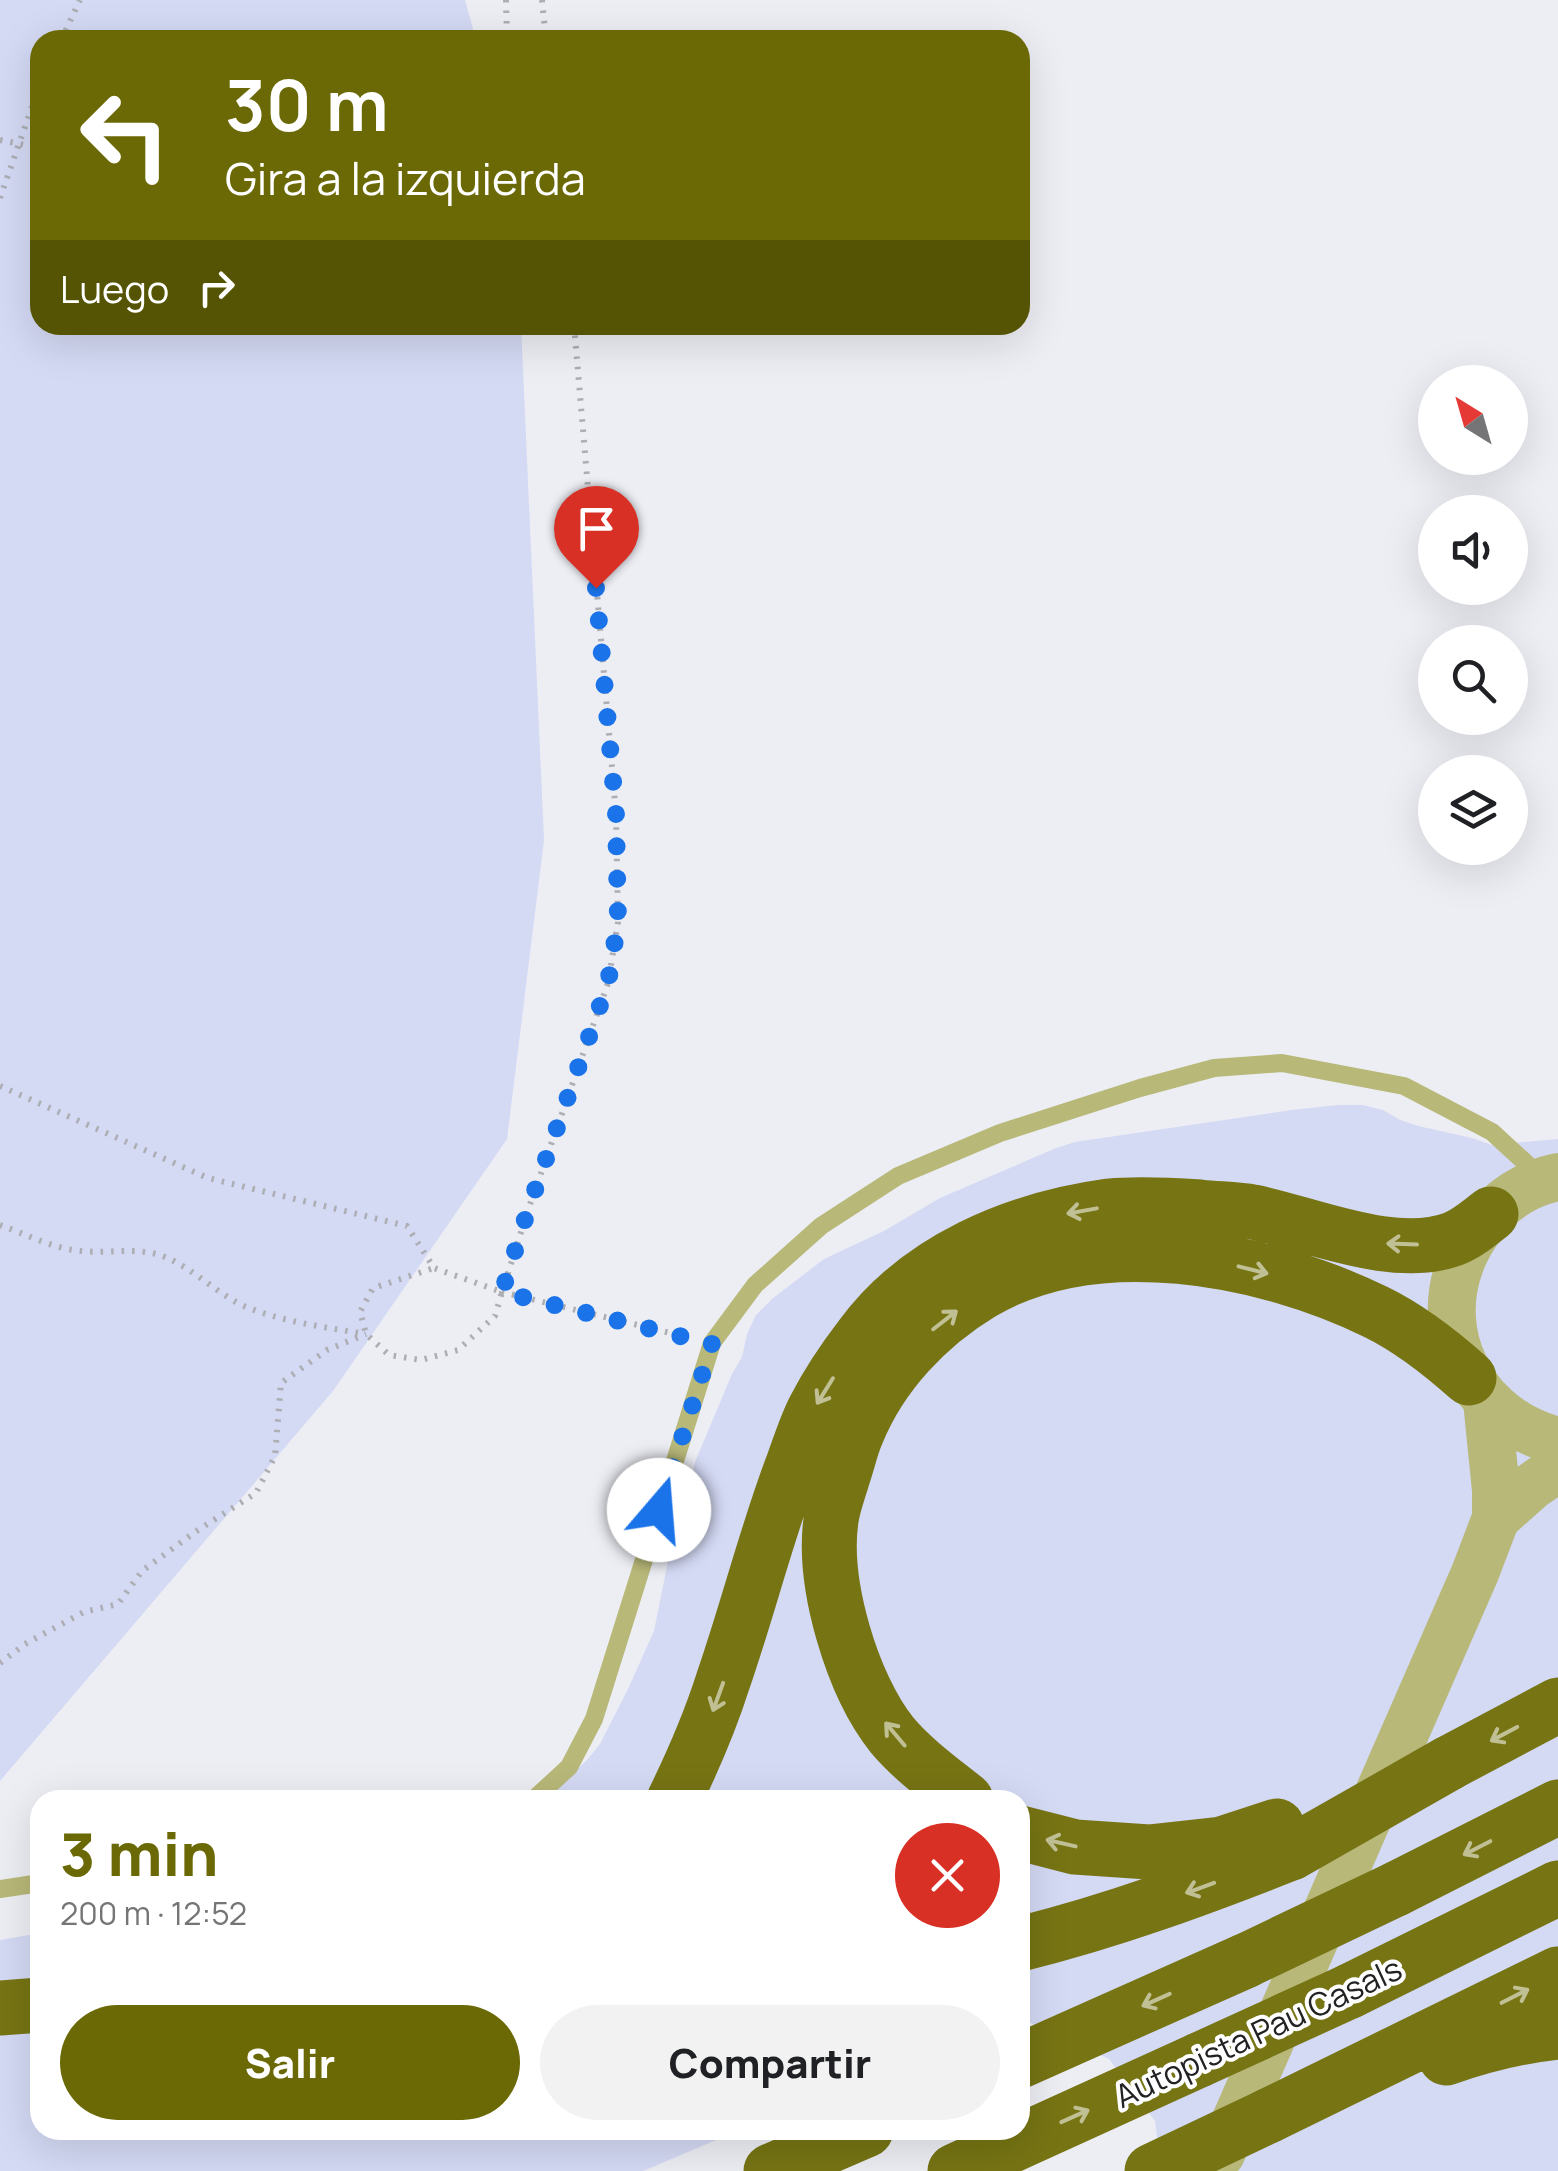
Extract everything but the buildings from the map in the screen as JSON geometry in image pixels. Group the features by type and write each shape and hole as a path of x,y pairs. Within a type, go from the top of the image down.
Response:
{"highway":[{"path":"679,1790 724,1680 774,1514 815,1408 862,1335 894,1300 933,1269 973,1245 1013,1230 1059,1215 1112,1206 1250,1211 1368,1242 1404,1245 1438,1244 1457,1238 1490,1214"},
{"path":"953,1790 893,1735 866,1693 848,1652 838,1609 830,1520 857,1431 907,1353 944,1318 984,1291 1065,1262 1116,1254 1190,1258 1247,1267 1333,1293 1380,1314 1434,1346 1478,1390"},
{"path":"1030,1942 1138,1910 1449,1763 1558,1705"},
{"path":"1030,2057 1245,1960 1558,1807"},
{"path":"1030,1836 1075,1847 1149,1852 1292,1837"},
{"name":"Autopista Pau Casals","path":"1030,2137 1350,1990 1558,1888"},
{"path":"1290,2114 1558,1974"},
{"path":"0,2008 30,2005"},
{"path":"1152,2171 1290,2114 1483,2045 1558,2032"},
{"path":"772,2171 843,2140"},
{"name":"Autopista Pau Casals","path":"954,2171 1023,2140"}],"street":[{"path":"1214,2171 1496,1518 1496,1490 1478,1390 1456,1346 1450,1310 1454,1279 1468,1242 1490,1214 1516,1193 1551,1179"},
{"path":"1478,1390 1516,1425 1558,1441"},
{"path":"1496,1518 1558,1468"}],"lane":[{"path":"544,1790 569,1767 594,1718 712,1344 755,1285 820,1226 898,1176 1000,1133 1214,1068 1282,1064 1404,1086 1492,1132 1551,1179"},
{"path":"0,1889 30,1884"}],"path":[{"path":"66,30 80,0"},
{"path":"506,0 507,30"},
{"path":"542,0 545,30"},
{"path":"0,198 30,112"},
{"path":"0,140 30,146"},
{"path":"575,335 616,814 618,922 608,983 528,1210 502,1292 495,1316 458,1350 421,1360 389,1356 366,1334 360,1312 373,1288 434,1268 502,1292 712,1344"},
{"path":"0,1086 208,1178 407,1226 434,1268"},
{"path":"0,1225 76,1251 141,1250 188,1269 246,1306 303,1324 366,1334"},
{"path":"0,1664 24,1644 84,1612 118,1604 142,1571 256,1493 275,1456 281,1383 327,1350 366,1334"}],"shaded area":[{"path":"0,0 465,0 473,30 30,30 30,335 521,335 544,840 507,1139 333,1391 0,1781"},
{"path":"1363,1105 1418,1126 1492,1145 1558,1139 1558,2171 1161,2171 1155,2121 1109,2059 1030,2023 1030,1790 554,1790 600,1744 654,1631 672,1526 695,1462 742,1357 747,1334 756,1315 772,1299 824,1259 884,1231 940,1198 1056,1148 1292,1110"},
{"path":"30,1935 30,2140 716,2140 643,2171 0,2171 0,1940"}],"route":[{"path":"596,588 616,814 618,922 608,983 502,1292 712,1344 659,1510"}]}
